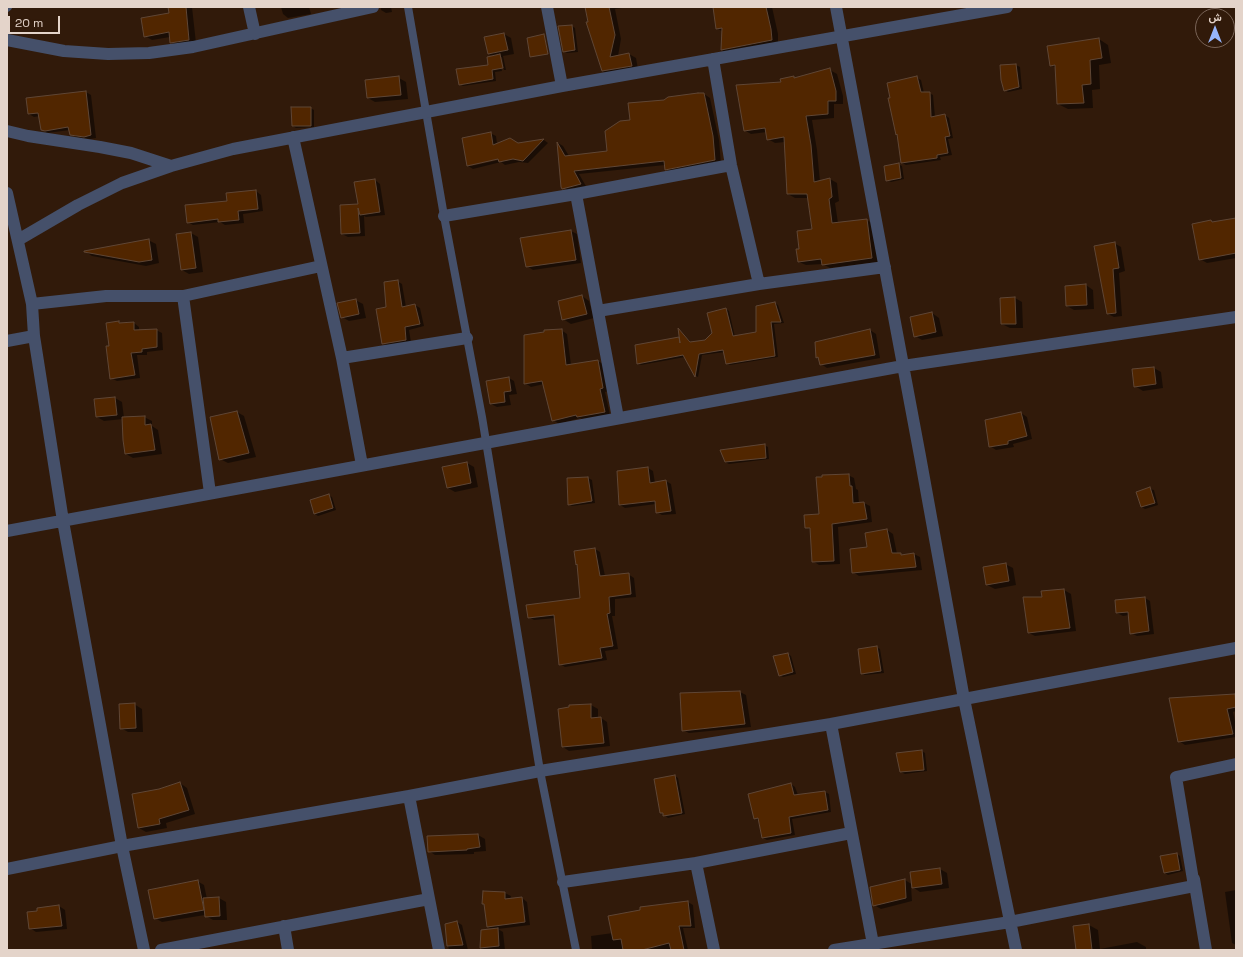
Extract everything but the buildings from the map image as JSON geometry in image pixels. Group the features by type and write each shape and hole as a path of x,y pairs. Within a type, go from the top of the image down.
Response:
{"street":[{"path":"249,7 254,34"},
{"path":"7,40 64,51 108,54 149,53 254,34 373,7"},
{"path":"547,7 562,86"},
{"path":"836,7 964,699 1016,950"},
{"path":"18,240 78,205 122,183 171,166 233,149 562,86 1006,7"},
{"path":"713,59 731,165 759,284"},
{"path":"7,131 28,136 131,153 171,166"},
{"path":"293,137 342,358 362,465"},
{"path":"444,216 576,194 731,165"},
{"path":"7,193 32,304 34,336 64,521 122,846 144,950"},
{"path":"576,194 618,418"},
{"path":"32,304 106,296 183,296 321,266"},
{"path":"598,311 759,284 885,267"},
{"path":"183,296 210,494"},
{"path":"7,530 64,521 903,366 1236,317"},
{"path":"7,341 34,336"},
{"path":"342,358 467,338"},
{"path":"7,869 122,846 409,796 540,770 831,724 1236,648"},
{"path":"831,724 873,944"},
{"path":"1176,777 1236,764"},
{"path":"834,950 1010,922 1194,886 1176,777"},
{"path":"1176,777 1206,950"},
{"path":"409,796 439,950"},
{"path":"563,882 696,863 851,833"},
{"path":"696,863 714,950"},
{"path":"162,950 428,899"},
{"path":"284,926 288,950"}],"lane":[{"path":"408,7 444,216 486,442 540,770 576,950"}]}
